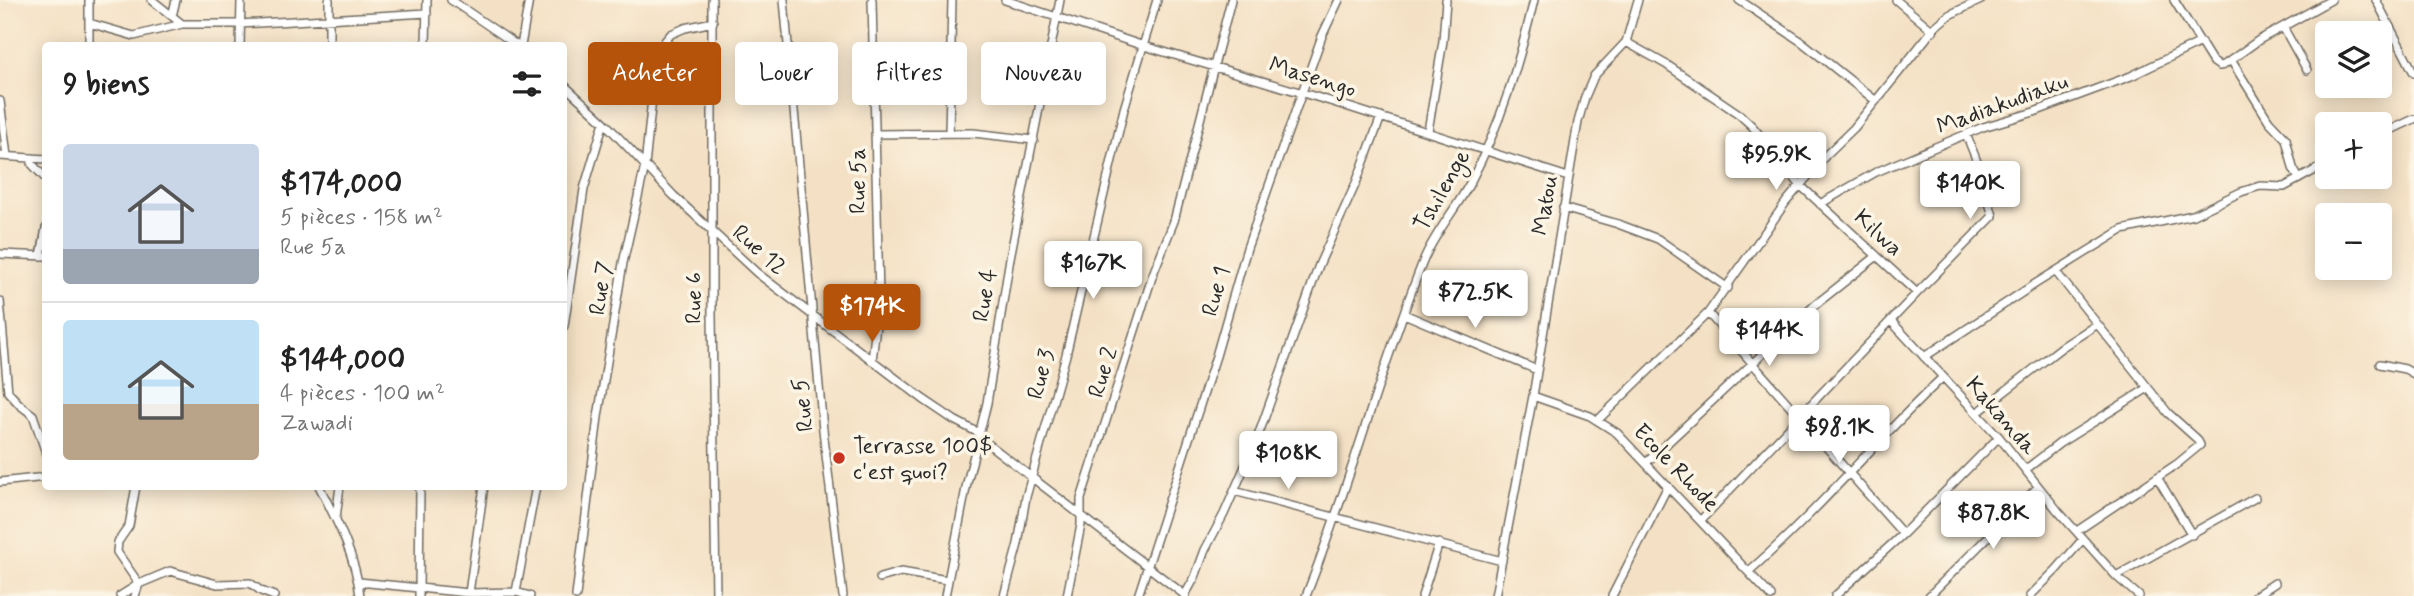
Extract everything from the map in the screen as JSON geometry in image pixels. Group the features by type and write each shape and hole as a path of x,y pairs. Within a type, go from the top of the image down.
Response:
{"street":[{"path":"89,0 89,42"},
{"path":"152,0 182,24"},
{"path":"172,16 176,0"},
{"path":"240,42 241,0"},
{"path":"329,0 330,42"},
{"path":"426,42 428,0"},
{"path":"451,0 514,42"},
{"path":"521,42 529,0"},
{"name":"Rue 6","path":"712,0 713,467 716,596"},
{"name":"Rue 5","path":"784,0 823,430 843,596"},
{"name":"Rue 5a","path":"872,0 879,297 872,361"},
{"path":"949,133 952,0"},
{"name":"Masengo","path":"1005,0 1144,46 1428,131 1568,177"},
{"name":"Rue 4","path":"945,596 978,434 987,403 1010,258 1060,0"},
{"name":"Rue 3","path":"1004,596 1032,477 1066,355 1124,109 1157,0"},
{"name":"Rue 2","path":"1067,596 1081,525 1080,499 1153,274 1174,221 1231,0"},
{"name":"Rue 1","path":"1138,596 1216,356 1247,248 1322,36 1339,0"},
{"path":"1428,131 1443,41 1446,0"},
{"name":"Tshilenge","path":"1306,596 1404,314 1432,244 1456,207 1485,150 1515,74 1534,0"},
{"name":"Matou","path":"1494,596 1537,370 1578,122 1589,85 1600,68 1626,42 1638,0"},
{"path":"1739,0 1802,42 1876,101"},
{"path":"1896,0 1933,31"},
{"path":"1598,420 1708,313 1728,288 1772,221 1826,155 1854,128 1933,31 1949,15 1981,0"},
{"path":"2174,0 2216,65 2222,66 2259,40 2331,0"},
{"path":"2376,0 2414,73"},
{"path":"89,23 134,36 182,24 363,19 427,13"},
{"name":"Rue 7","path":"576,596 589,502 590,475 619,286 645,166 653,89 665,41 671,34 713,22"},
{"path":"2283,27 2307,70"},
{"name":"Kilwa","path":"1626,42 1677,71 1739,114 1801,186 1917,293"},
{"name":"Madiakudiaku","path":"1819,204 1876,172 1966,134 2120,80 2201,43"},
{"path":"2231,60 2269,121 2286,139 2298,179"},
{"name":"Rue 12","path":"567,88 604,121 713,234 757,273 945,415 978,434 1185,596"},
{"path":"0,101 3,156 42,159"},
{"path":"1185,596 1234,491 1277,388 1319,265 1356,183 1381,117"},
{"path":"2392,129 2414,119"},
{"path":"567,305 584,189 604,121"},
{"path":"876,134 949,133 1034,140"},
{"path":"1701,520 1993,216 1966,134"},
{"path":"32,158 32,164 42,177"},
{"path":"1924,357 2122,230 2193,215 2260,186 2284,187 2315,170"},
{"path":"1563,208 1658,239 1728,288"},
{"path":"0,254 42,256"},
{"path":"1647,463 1815,305 1877,256"},
{"path":"2056,272 2168,413 2200,443 2195,450 2077,531"},
{"path":"0,301 8,392 33,415 42,441"},
{"path":"1708,313 1903,534"},
{"path":"1404,314 1537,370"},
{"name":"Kakanda","path":"1891,321 1977,413 2116,576 2139,596"},
{"path":"1977,413 2062,347 2096,325"},
{"path":"2380,364 2405,369 2414,374"},
{"path":"1749,571 1850,474 1943,377"},
{"path":"2025,470 2060,443 2148,388"},
{"name":"Ecole Rhode","path":"1532,396 1598,420 1617,433 1772,596"},
{"path":"1835,596 1903,534 1998,437"},
{"path":"0,482 42,477"},
{"path":"2157,477 2192,535"},
{"path":"1612,596 1668,486"},
{"path":"1929,596 2038,486"},
{"path":"134,490 129,526 118,542 117,552 138,584 135,596"},
{"path":"321,490 346,542 359,582 360,596"},
{"path":"336,519 340,490"},
{"path":"419,592 420,490"},
{"path":"469,593 483,490"},
{"path":"516,592 535,490"},
{"path":"1234,491 1439,542 1502,561"},
{"path":"2116,576 2255,498"},
{"path":"2030,596 2082,538"},
{"path":"1422,596 1439,542"},
{"path":"120,596 138,584 170,571 217,584 250,583 274,596"},
{"path":"880,578 901,572 947,580"},
{"path":"359,582 419,592 516,592 530,596"},
{"path":"2255,596 2274,583"},
{"path":"2123,596 2131,590"}],"place":[{"name":"Terrasse 100$ c'est quoi?","path":"839,458"}]}
